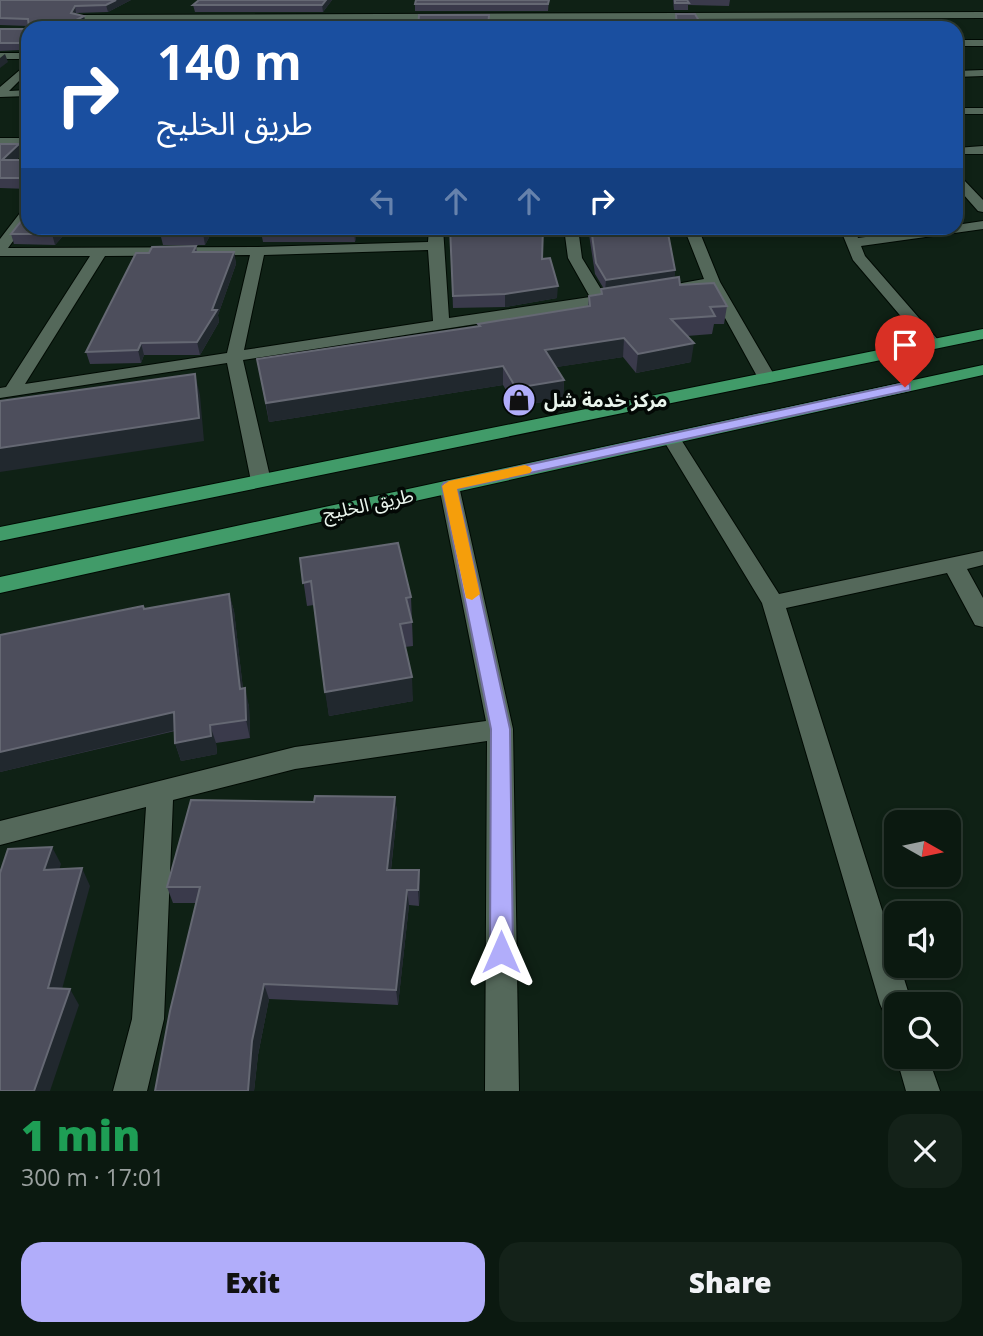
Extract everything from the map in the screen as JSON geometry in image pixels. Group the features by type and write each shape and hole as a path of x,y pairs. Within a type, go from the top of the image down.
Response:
{"main road":[{"path":"0,534 983,334"},
{"name":"طريق الخليج","path":"0,585 983,370"}],"street":[{"path":"75,21 87,9"},
{"path":"203,21 708,17 819,12 983,15"},
{"path":"708,17 711,21"},
{"path":"346,21 398,18"},
{"path":"963,43 983,43"},
{"path":"0,56 21,56"},
{"path":"0,93 21,73"},
{"path":"963,74 983,73"},
{"path":"0,93 21,93"},
{"path":"963,111 983,111"},
{"path":"0,142 21,142"},
{"path":"963,151 983,150"},
{"path":"963,187 983,208"},
{"path":"0,251 21,222"},
{"path":"963,228 983,225"},
{"path":"436,235 441,323"},
{"path":"572,235 575,258 600,300"},
{"path":"694,235 713,282 766,378"},
{"path":"850,235 859,257 933,344"},
{"path":"853,243 911,235"},
{"path":"0,251 258,251 435,246"},
{"path":"258,251 234,358 261,481"},
{"path":"5,393 100,252"},
{"path":"663,290 713,282"},
{"path":"5,393 638,294"},
{"path":"671,438 773,603 892,992"},
{"path":"449,486 500,729 502,1091"},
{"path":"773,603 983,558"},
{"path":"954,565 983,619"},
{"path":"0,833 295,758 500,729"},
{"path":"130,1091 148,1019 160,794"},
{"path":"916,1069 923,1091"}],"building":[{"path":"0,0 116,0 106,5 75,6 71,13 84,16 74,21 0,18"},
{"path":"199,0 326,0 322,5 193,5"},
{"path":"416,0 549,0 548,4 415,4"},
{"path":"675,0 687,0 689,3 675,3"},
{"path":"676,14 695,14 699,21 677,21"},
{"path":"419,15 489,15 488,21 419,21"},
{"path":"0,29 21,29 21,41 0,43"},
{"path":"0,144 19,144 2,160 21,160 21,178 0,178"},
{"path":"21,221 21,234 11,234"},
{"path":"450,235 543,235 542,259 550,258 558,286 505,294 453,296"},
{"path":"592,235 668,235 675,270 606,280 596,263"},
{"path":"196,246 193,252 234,252 212,310 217,310 197,342 141,343 138,350 86,352 136,253 149,253 152,247"},
{"path":"679,277 680,285 714,283 727,306 710,307 715,316 671,319 694,343 638,354 624,338 545,350 564,380 516,388 503,366 266,403 257,359 480,326 478,324 590,306 589,296 602,294 601,289"},
{"path":"195,374 199,418 0,448 0,401"},
{"path":"398,543 411,597 406,598 412,622 400,624 412,677 325,692 311,581 303,583 300,558"},
{"path":"229,594 240,689 245,688 246,720 210,725 211,736 175,743 174,712 0,752 0,635 143,606 144,609"},
{"path":"315,796 395,797 387,870 419,870 418,890 407,890 396,990 264,984 252,1041 248,1091 155,1091 170,1011 200,887 167,887 191,800 314,802"},
{"path":"52,847 44,870 82,868 48,988 70,989 34,1091 0,1091 0,873 8,849"}],"slow traffic":[{"path":"472,594 449,486 525,470"}],"place":[{"name":"مركز خدمة شل","path":"519,400"}],"route":[{"path":"501,952 500,729 449,486 905,387"}]}
